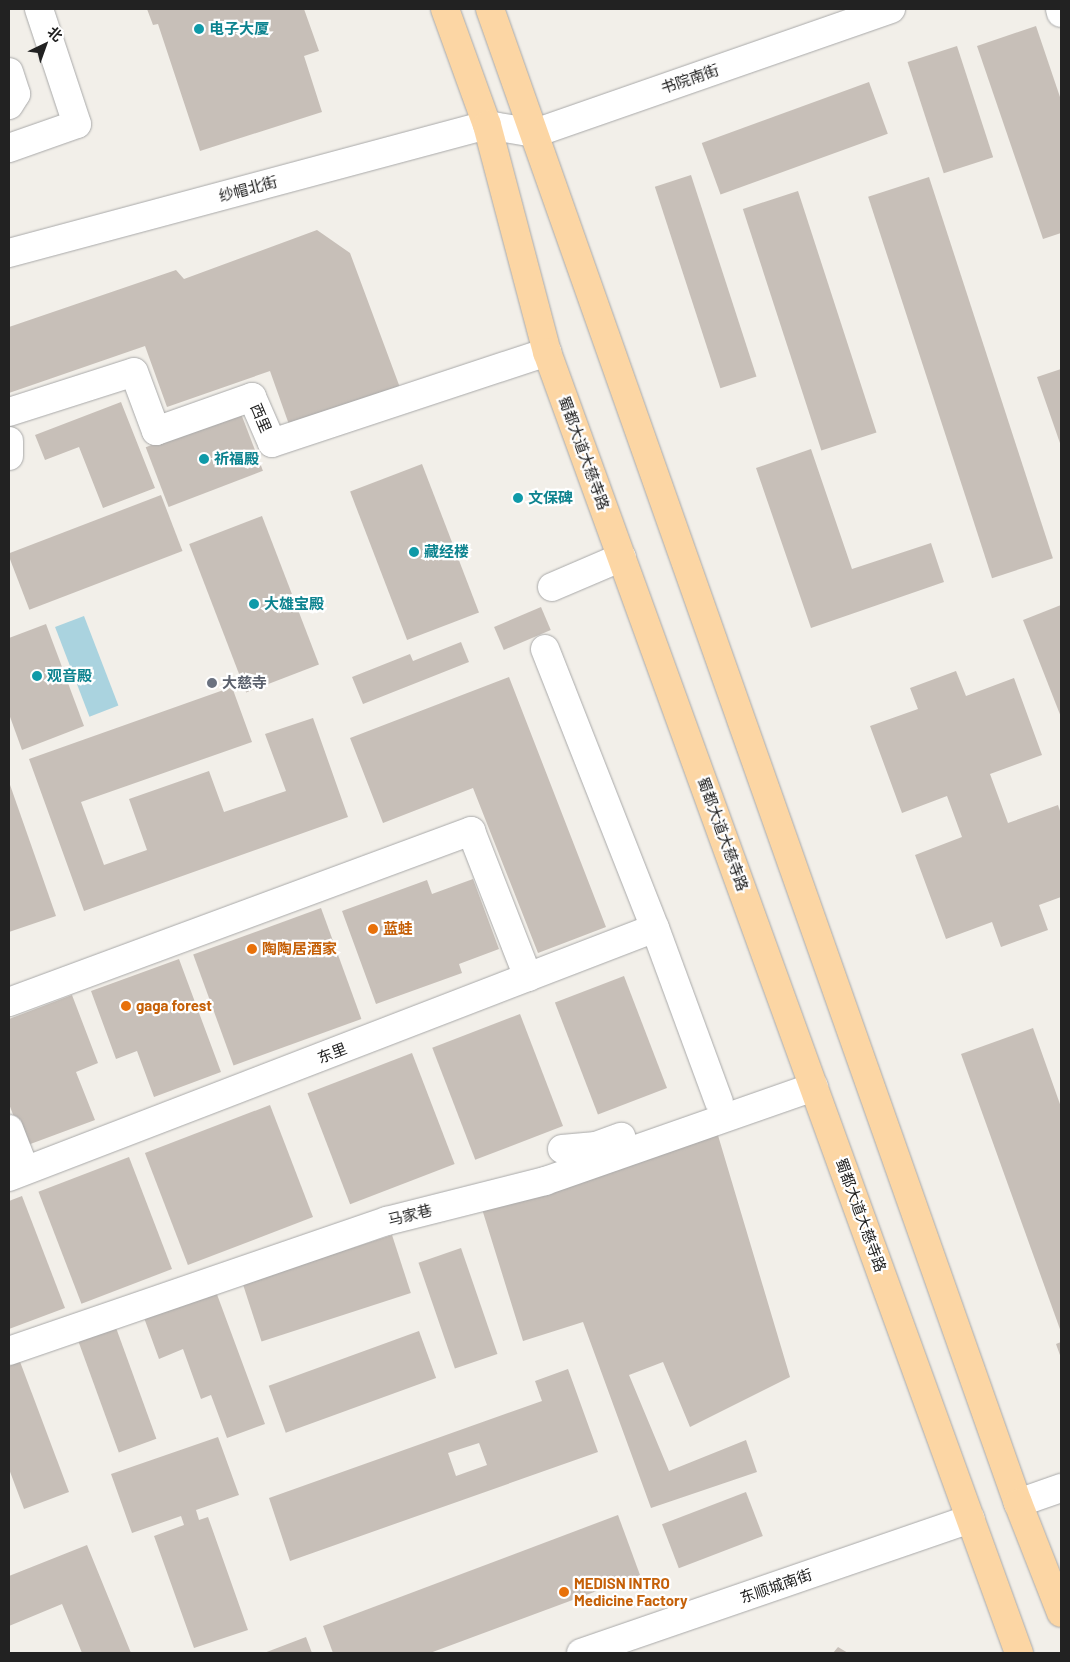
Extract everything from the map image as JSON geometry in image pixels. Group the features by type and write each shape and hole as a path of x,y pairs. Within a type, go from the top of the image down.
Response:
{"main road":[{"name":"蜀都大道大慈寺路","path":"445,9 487,125 548,352 1019,1653"},
{"path":"490,9 1018,1503 1061,1613"}],"street":[{"path":"9,148 77,124 39,9"},
{"name":"书院南街","path":"487,125 534,133 891,9"},
{"path":"9,72 16,94 9,105"},
{"name":"纱帽北街","path":"9,253 487,125"},
{"name":"西里","path":"9,412 134,372 156,431 252,397 272,443 548,352"},
{"path":"9,441 9,456"},
{"path":"552,587 622,557"},
{"path":"546,649 655,928 719,1102"},
{"path":"9,1002 471,831 528,977"},
{"name":"东里","path":"17,1174 655,928"},
{"path":"562,1149 596,1146 719,1102 811,1078"},
{"name":"马家巷","path":"9,1351 387,1221 545,1181 811,1078"},
{"path":"9,1129 17,1174"},
{"path":"1018,1503 1061,1488"},
{"name":"东顺城南街","path":"581,1653 971,1519"}],"water":[{"path":"84,616 118,706 89,717 55,627"}],"building":[{"path":"147,9 304,9 319,51 304,56 322,112 200,151 158,24 153,25"},
{"path":"1036,26 1061,100 1061,233 1043,239 977,46"},
{"path":"957,46 993,157 944,173 908,62"},
{"path":"869,82 888,134 721,195 702,143"},
{"path":"691,175 757,377 720,388 655,187"},
{"path":"929,177 1053,558 992,578 868,197"},
{"path":"798,191 876,433 821,450 743,209"},
{"path":"317,230 350,253 402,393 292,433 270,371 167,407 145,346 9,393 9,327 176,270 184,279"},
{"path":"1061,369 1061,446 1037,377"},
{"path":"121,402 155,488 103,508 79,447 45,460 35,435"},
{"name":"祈福殿","path":"240,411 263,471 169,507 146,447"},
{"path":"811,449 852,569 931,543 944,582 811,628 756,468"},
{"name":"藏经楼","path":"422,464 479,612 407,640 350,492"},
{"path":"161,495 183,551 29,610 9,553"},
{"name":"大雄宝殿","path":"262,516 319,664 246,692 189,544"},
{"path":"1061,605 1061,717 1023,620"},
{"path":"541,607 551,630 504,650 494,627"},
{"name":"观音殿","path":"46,624 84,726 22,750 9,714 9,638"},
{"path":"461,642 469,662 363,704 352,677 410,654 413,661"},
{"path":"956,671 966,696 1014,678 1042,755 990,774 1008,823 1058,805 1061,814 1061,897 1039,905 1048,930 1001,947 992,922 946,939 915,855 962,837 947,796 902,813 870,726 918,709 910,688"},
{"path":"509,677 606,927 538,953 473,788 383,823 350,738"},
{"path":"232,687 252,742 81,802 104,865 147,850 129,799 209,771 224,812 286,791 265,734 313,718 348,817 84,911 29,759"},
{"path":"9,782 56,916 9,932"},
{"path":"473,879 499,949 459,964 462,973 376,1004 342,911 427,880 432,894"},
{"path":"321,908 361,1019 234,1065 193,955"},
{"path":"179,959 221,1072 154,1097 137,1051 116,1059 91,991"},
{"path":"624,976 667,1088 598,1115 555,1003"},
{"path":"72,995 98,1063 76,1072 95,1120 25,1146 9,1104 9,1019"},
{"path":"520,1014 563,1126 475,1160 432,1048"},
{"path":"1033,1028 1061,1107 1061,1332 961,1054"},
{"path":"412,1053 455,1164 350,1204 307,1093"},
{"path":"270,1105 313,1217 188,1265 145,1153"},
{"path":"717,1132 790,1377 690,1427 663,1362 629,1375 669,1471 746,1440 757,1472 651,1508 583,1322 523,1341 482,1209"},
{"path":"129,1157 172,1269 81,1304 38,1192"},
{"path":"22,1196 65,1308 9,1329 9,1201"},
{"path":"392,1235 411,1293 262,1342 243,1284"},
{"path":"461,1248 497,1354 455,1369 418,1263"},
{"path":"215,1289 265,1424 227,1438 211,1395 201,1399 183,1349 159,1359 143,1315"},
{"path":"115,1325 156,1439 119,1452 77,1339"},
{"path":"419,1331 436,1378 286,1433 269,1386"},
{"path":"1061,1342 1061,1358 1056,1344"},
{"path":"19,1359 69,1492 24,1509 9,1469 9,1363"},
{"path":"568,1369 598,1452 290,1561 269,1498 542,1401 535,1381","holes":["479,1443 487,1465 456,1476 448,1453"]},
{"path":"218,1437 239,1495 196,1510 199,1520 208,1517 248,1630 194,1648 154,1536 184,1525 181,1516 132,1533 111,1474"},
{"path":"746,1492 763,1536 679,1568 662,1524"},
{"path":"618,1515 640,1575 430,1653 333,1653 323,1626"},
{"path":"87,1545 131,1653 82,1653 62,1604 9,1626 9,1576"},
{"path":"306,1637 312,1653 264,1653"},
{"path":"838,1647 848,1653 833,1653"}],"place":[{"name":"电子大厦","path":"199,29"},
{"name":"祈福殿","path":"204,459"},
{"name":"文保碑","path":"518,498"},
{"name":"藏经楼","path":"414,552"},
{"name":"大雄宝殿","path":"254,604"},
{"name":"观音殿","path":"37,676"},
{"name":"大慈寺","path":"212,683"},
{"name":"蓝蛙","path":"373,929"},
{"name":"陶陶居酒家","path":"252,949"},
{"name":"gaga forest","path":"126,1006"},
{"name":"MEDISN INTRO Medicine Factory","path":"564,1592"}]}
